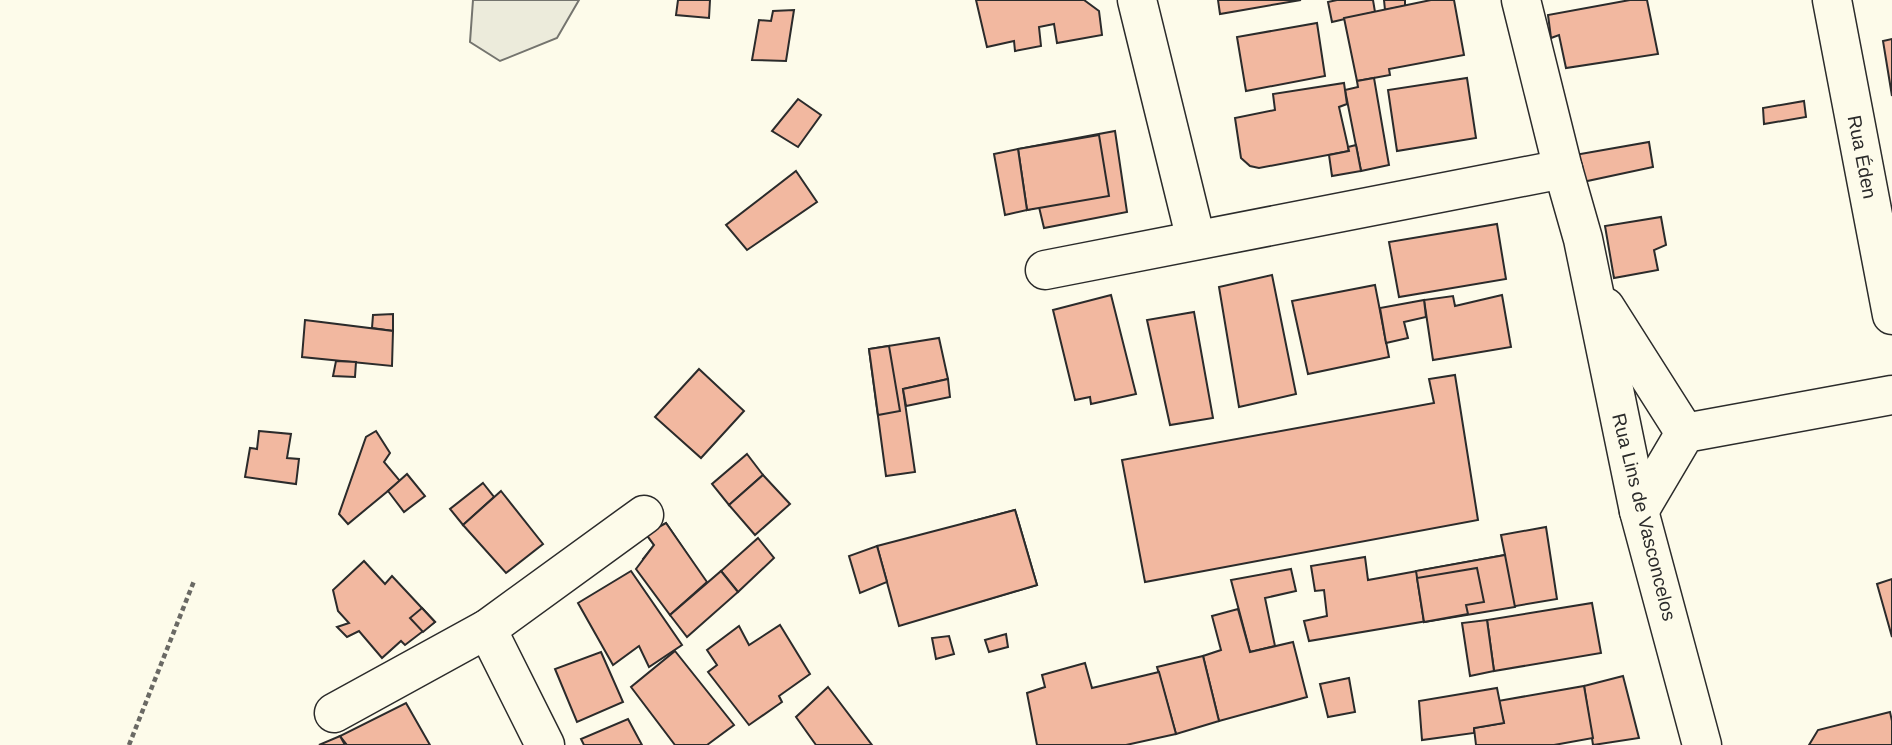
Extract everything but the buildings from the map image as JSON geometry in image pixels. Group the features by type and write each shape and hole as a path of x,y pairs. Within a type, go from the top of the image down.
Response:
{"street":[{"path":"1138,0 1196,240"},
{"name":"Rua Lins de Vasconcelos","path":"1521,0 1583,239 1639,511 1702,745"},
{"name":"Rua Éden","path":"1832,0 1892,314"},
{"path":"1045,270 1563,169"},
{"name":"Rua Lins de Vasconcelos","path":"1592,287 1685,433"},
{"path":"1639,511 1685,433 1892,395"},
{"path":"334,713 487,629 644,515"},
{"path":"487,629 545,745"}],"path":[{"path":"129,745 194,581"}],"shaded area":[{"path":"473,0 579,0 557,38 500,61 470,42"}]}
